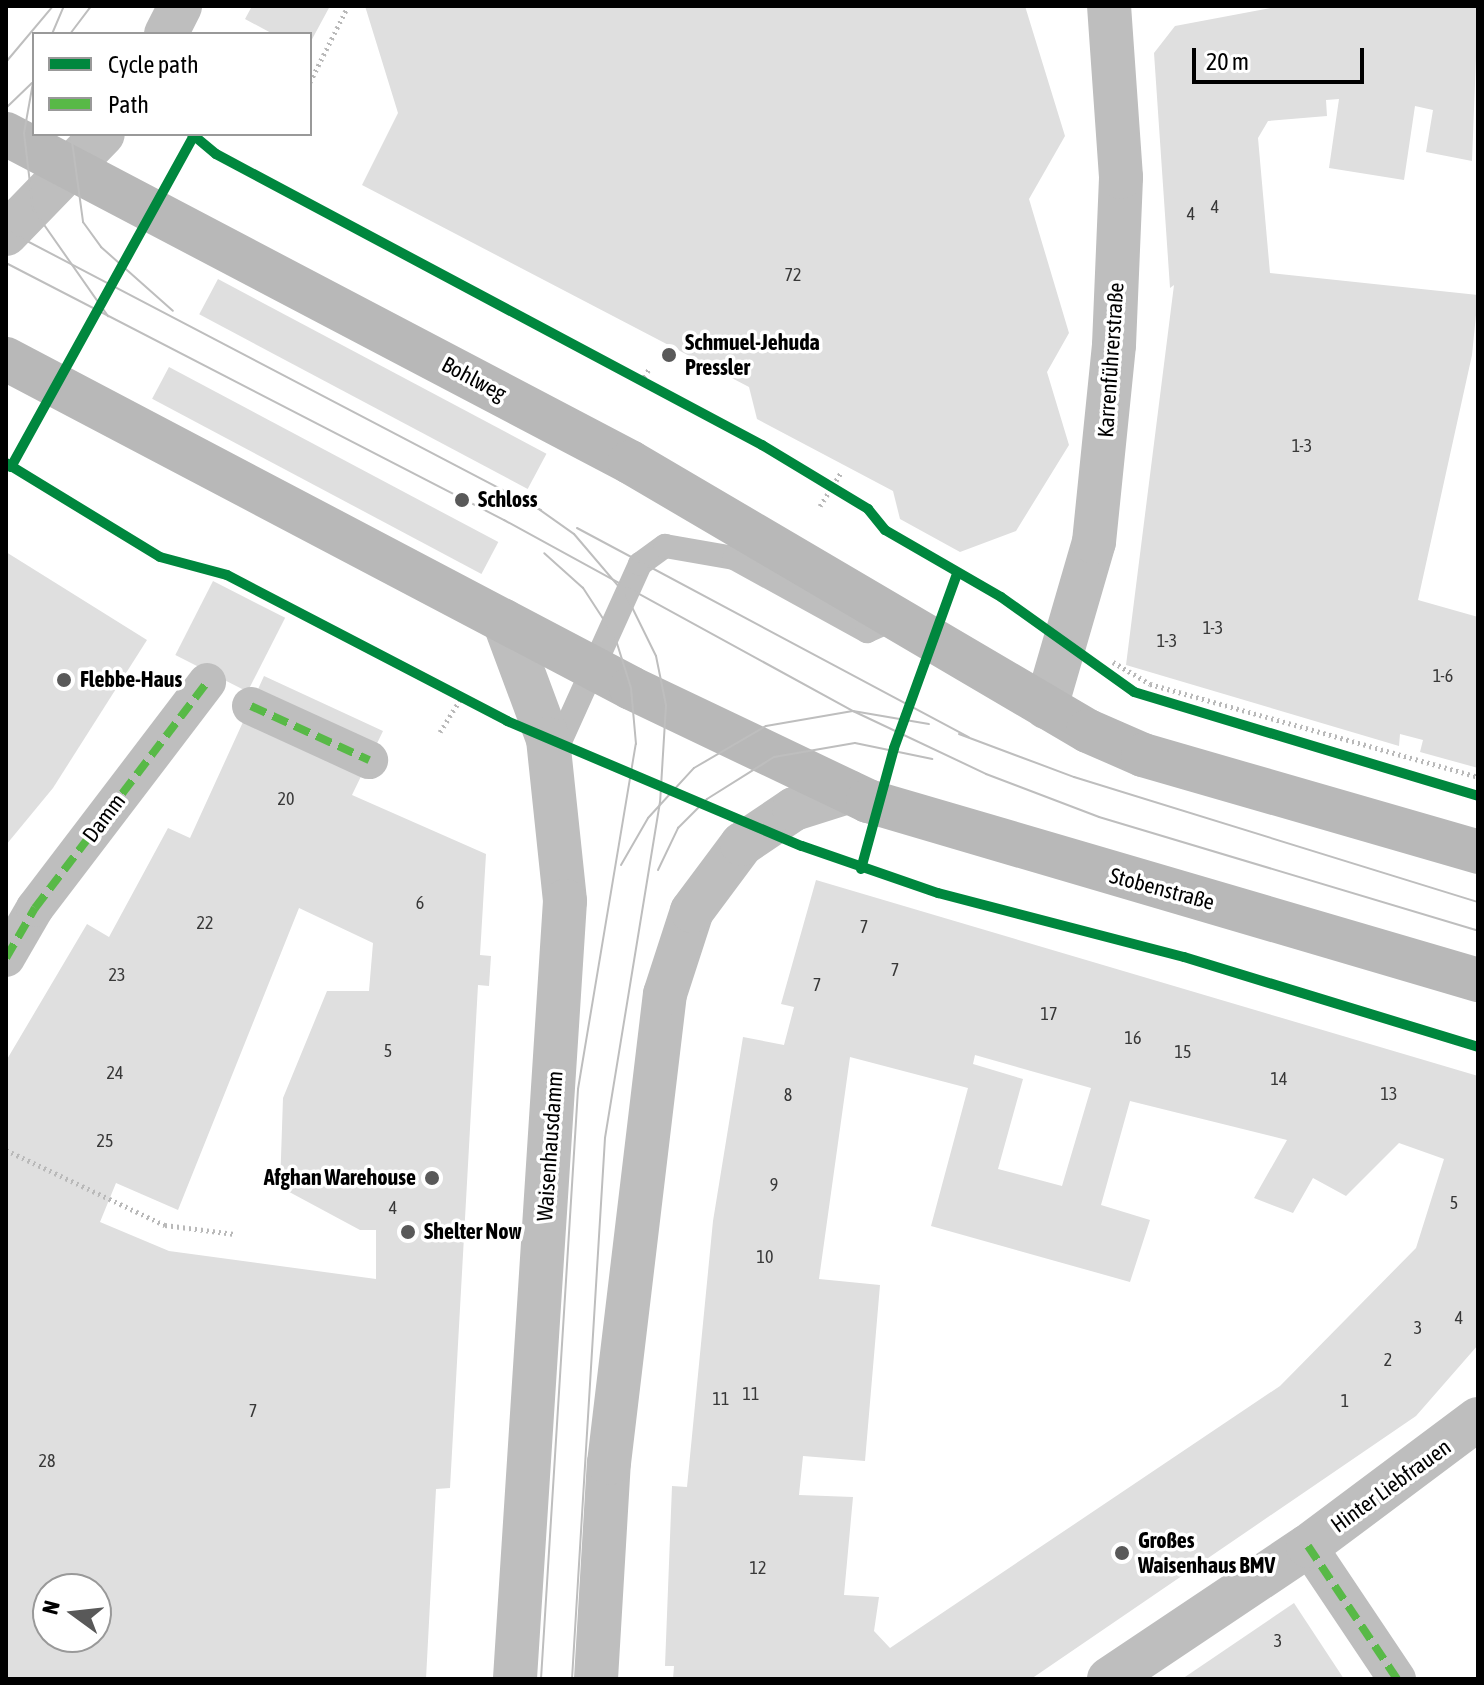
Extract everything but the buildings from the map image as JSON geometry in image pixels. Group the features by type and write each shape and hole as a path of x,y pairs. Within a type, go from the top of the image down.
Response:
{"main road":[{"name":"Bohlweg","path":"6,134 630,462 1046,707"},
{"path":"6,359 594,668 848,792"},
{"path":"1046,707 1143,755 1478,852"},
{"name":"Stobenstraße","path":"848,792 931,824 1478,980"}],"street":[{"path":"167,32 180,6"},
{"name":"Karrenführerstraße","path":"1046,707 1094,542 1114,345 1121,177 1109,6"},
{"path":"6,234 73,170 101,136"},
{"name":"Waisenhausdamm","path":"504,621 551,762 565,901 515,1679"},
{"name":"Damm","path":"6,958 35,908 207,682"},
{"path":"251,706 369,760"},
{"path":"596,1679 609,1463 665,994 692,911 733,854 794,809 848,792"},
{"name":"Hinter Liebfrauen","path":"1109,1679 1308,1546 1476,1422"},
{"name":"Hinter Liebfrauen","path":"1308,1546 1397,1679"}],"lane":[{"path":"551,762 640,564 665,546 734,558 867,631 894,619"}],"path":[{"path":"312,78 348,6"},
{"path":"641,382 649,369"},
{"path":"627,375 655,389"},
{"path":"820,506 842,471"},
{"path":"820,480 843,495"},
{"path":"1064,646 1147,699"},
{"path":"1109,659 1150,684 1478,777"},
{"path":"440,732 456,695 472,704"},
{"path":"6,1150 165,1225 234,1234"}],"tram line":[{"path":"6,62 53,6"},
{"path":"53,32 64,6"},
{"path":"72,32 91,6"},
{"path":"6,108 32,83"},
{"path":"32,88 24,133 33,209 108,316"},
{"path":"71,136 83,222 101,247 173,311"},
{"path":"6,230 541,510"},
{"path":"6,263 504,520 853,711 986,774 1099,817 1478,931"},
{"path":"533,505 574,534 626,595 656,656 666,705 660,802 605,1138 572,1679"},
{"path":"577,528 969,737"},
{"path":"541,1679 578,1089 636,744 631,688 615,637 583,588 544,553"},
{"path":"621,865 648,818 694,768 766,726 853,711 929,724"},
{"path":"959,734 1074,777 1478,902"},
{"path":"658,870 678,828 707,799 774,757 855,743 932,759"}],"marked path":[{"path":"6,958 35,908 207,682"},
{"path":"251,706 369,760"},
{"path":"1308,1546 1397,1679"}],"cycle path":[{"path":"194,136 216,154 762,445 868,509 885,530 1001,597 1134,692 1478,796"},
{"path":"11,467 192,139"},
{"path":"6,463 160,557 227,575 507,721 802,846 938,893 1184,957 1478,1047"},
{"path":"861,869 894,748 957,574"}],"place":[{"name":"Schmuel-Jehuda Pressler","path":"669,355"},
{"name":"Schloss","path":"462,500"},
{"name":"Flebbe-Haus","path":"64,680"},
{"name":"Afghan Warehouse","path":"432,1178"},
{"name":"Shelter Now","path":"408,1232"},
{"name":"Großes Waisenhaus BMV","path":"1122,1553"}]}
